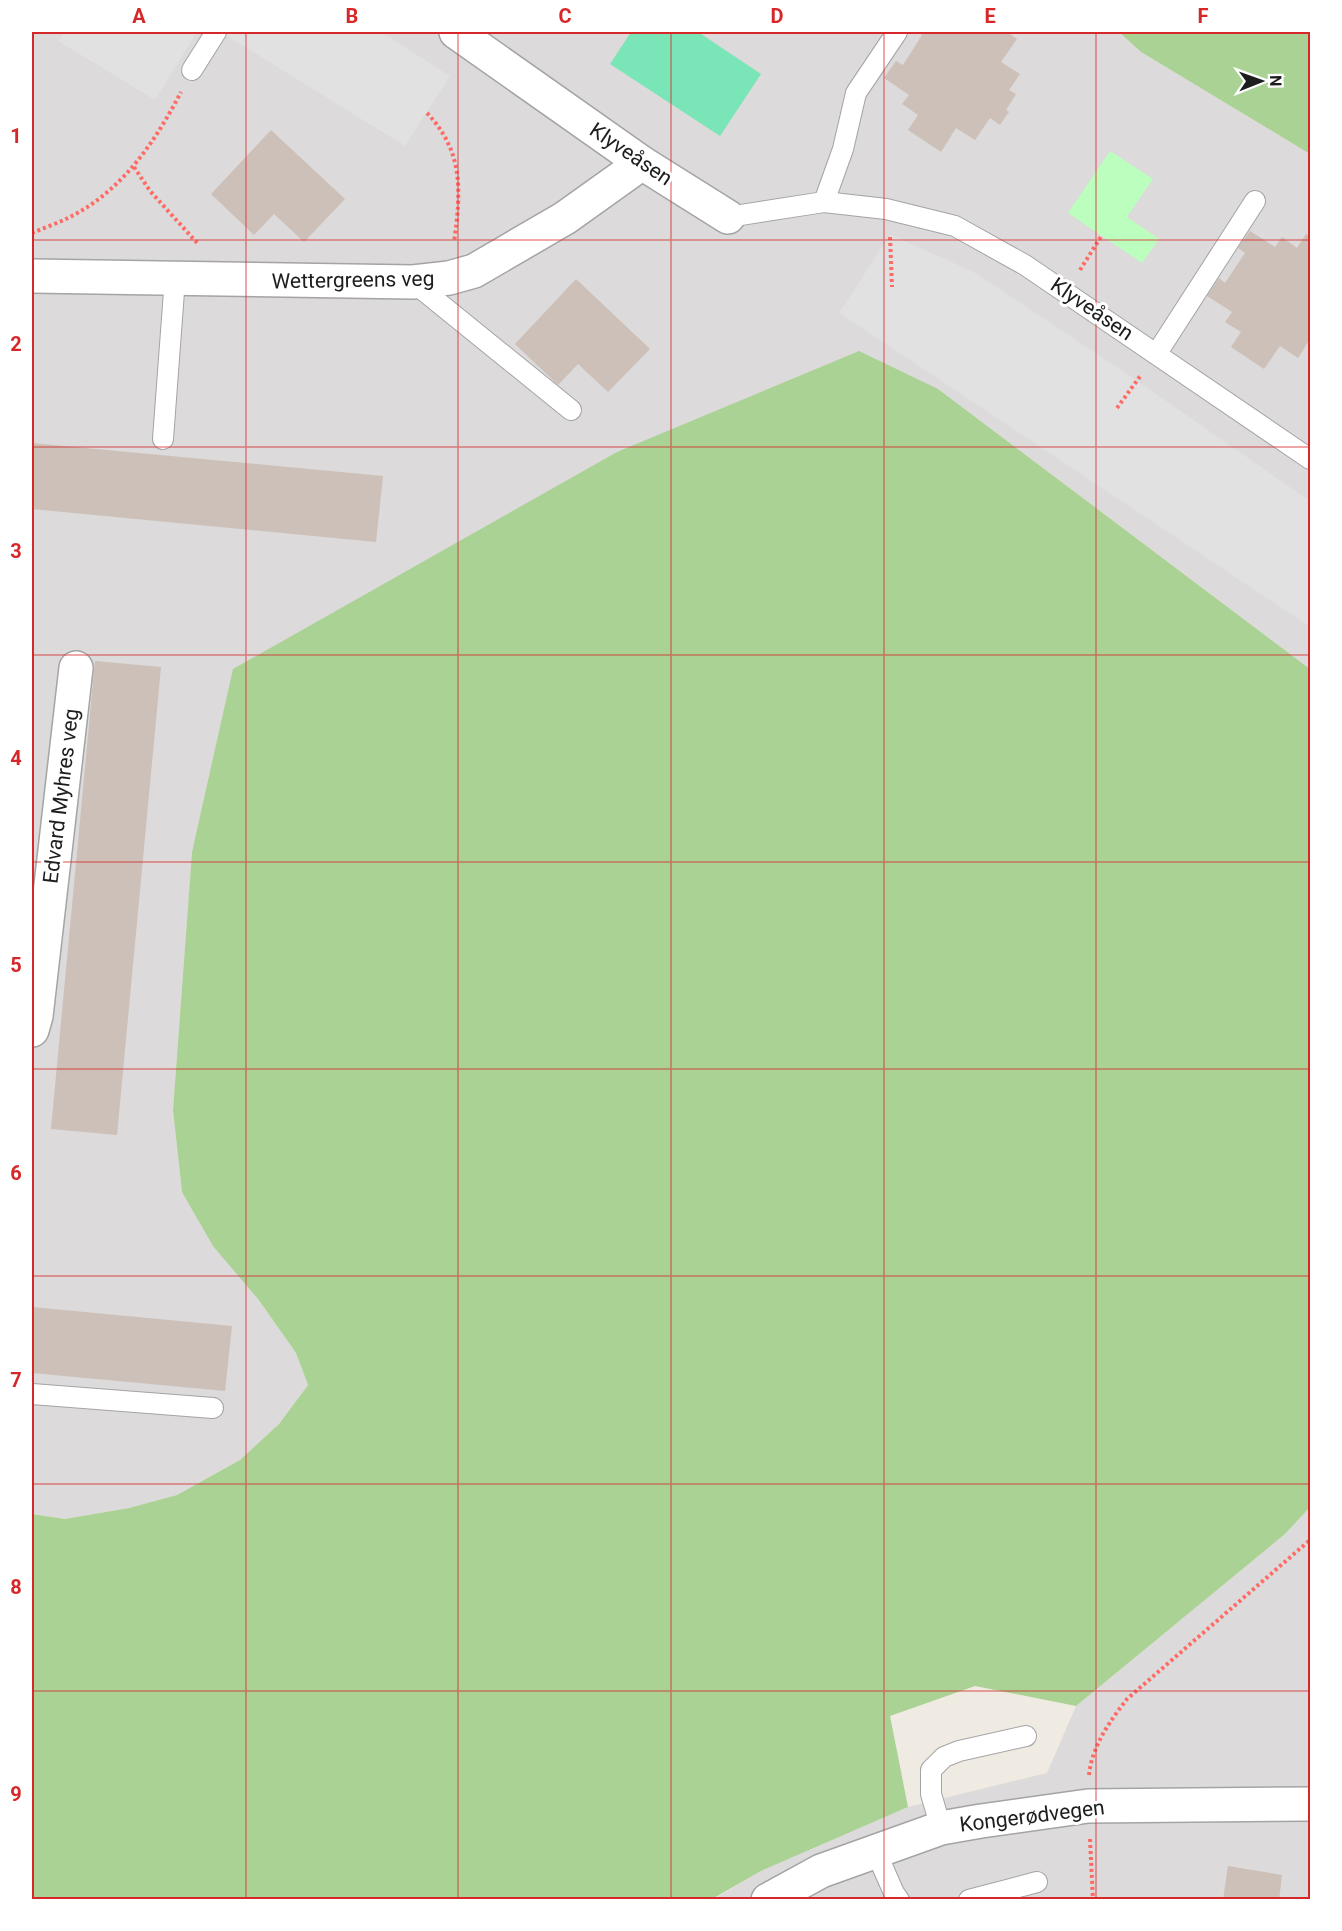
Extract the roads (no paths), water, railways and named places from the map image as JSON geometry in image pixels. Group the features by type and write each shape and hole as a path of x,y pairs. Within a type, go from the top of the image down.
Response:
{"street":[{"name":"Klyveåsen","path":"456,32 642,163 728,217"},
{"name":"Wettergreens veg","path":"32,276 413,282 449,278 474,271 565,218 642,163"},
{"name":"Edvard Myhres veg","path":"32,1030 36,1016 76,668"},
{"name":"Kongerødvegen","path":"768,1899 821,1871 941,1828 1088,1806 1311,1804"}],"lane":[{"path":"192,70 216,32"},
{"path":"824,202 843,149 856,93 897,32"},
{"name":"Klyveåsen","path":"1157,353 1255,201"},
{"name":"Klyveåsen","path":"728,217 824,202 886,209 955,226 1025,265 1311,459"},
{"path":"163,438 175,278"},
{"path":"413,282 571,410"},
{"path":"32,1394 213,1408"},
{"path":"941,1828 931,1794 931,1770 944,1757 959,1751 1026,1736"},
{"path":"876,1852 894,1893 899,1899"},
{"path":"969,1899 1036,1882"}]}
